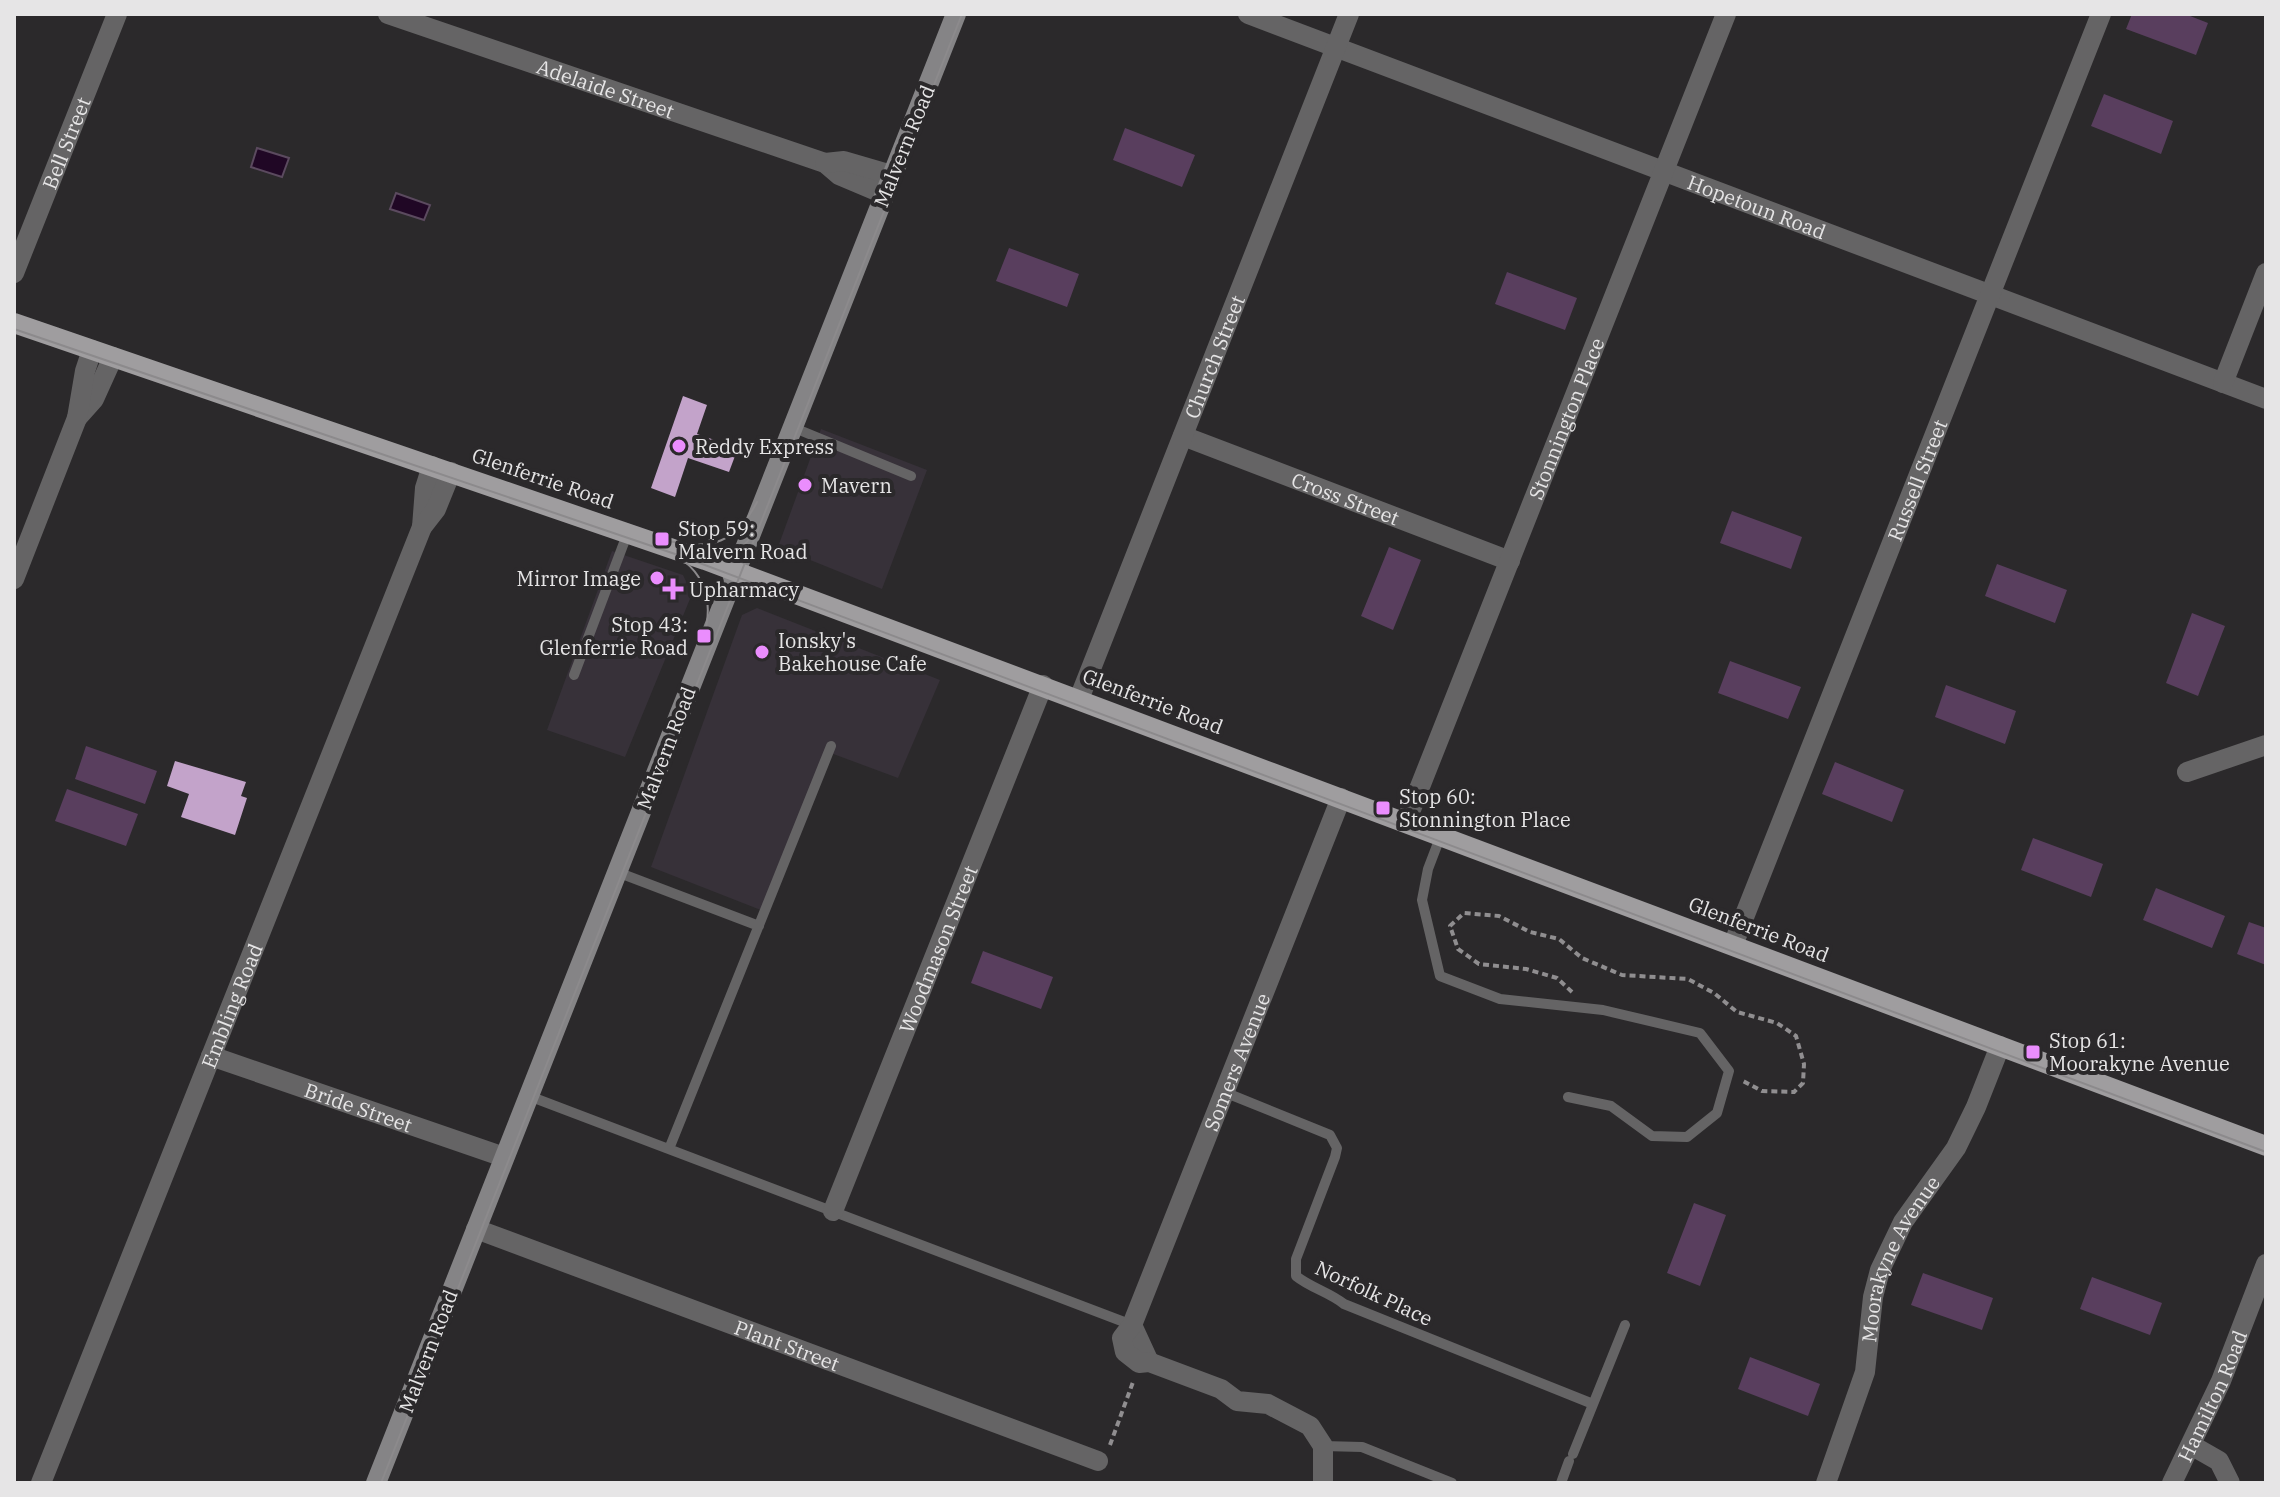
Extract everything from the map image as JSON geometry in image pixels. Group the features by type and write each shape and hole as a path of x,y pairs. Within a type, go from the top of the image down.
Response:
{"main road":[{"name":"Malvern Road","path":"376,1483 956,14"},
{"name":"Glenferrie Road","path":"14,323 736,571 2266,1146"}],"street":[{"name":"Bell Street","path":"14,273 117,14"},
{"name":"Adelaide Street","path":"388,14 825,163 839,175 888,185"},
{"name":"Hopetoun Road","path":"1248,14 2266,399"},
{"name":"Church Street","path":"1079,699 1349,14"},
{"name":"Stonnington Place","path":"1406,822 1726,14"},
{"name":"Russell Street","path":"1733,945 2101,14"},
{"path":"2223,383 2266,273"},
{"path":"14,579 77,418 92,350"},
{"path":"77,418 94,399 113,357"},
{"name":"Cross Street","path":"1183,436 1510,561"},
{"name":"Embling Road","path":"41,1483 422,527 425,488 442,469"},
{"name":"Woodmason Street","path":"833,1211 1043,685"},
{"path":"2187,772 2266,745"},
{"name":"Somers Avenue","path":"1323,1446 1310,1426 1268,1404 1237,1401 1221,1389 1149,1362 1139,1363 1125,1352 1122,1338 1132,1325 1341,798"},
{"name":"Moorakyne Avenue","path":"1826,1483 1865,1372 1873,1297 1880,1270 1903,1222 1956,1148 2000,1046"},
{"name":"Bride Street","path":"211,1056 504,1157"},
{"name":"Plant Street","path":"476,1229 1102,1459"},
{"name":"Hamilton Road","path":"2172,1483 2221,1381 2266,1264"},
{"path":"2191,1445 2219,1461 2230,1483"},
{"path":"1319,1478 1323,1446"}],"lane":[{"path":"792,427 911,476"},
{"path":"574,675 628,532"},
{"path":"669,1149 831,746"},
{"path":"1441,835 1428,869 1422,900 1440,976 1500,999 1603,1010 1700,1033 1729,1071 1717,1113 1687,1137 1652,1136 1611,1106 1568,1097"},
{"path":"617,872 759,926"},
{"name":"Norfolk Place","path":"1224,1092 1330,1135 1337,1148 1296,1259 1296,1276 1344,1304 1593,1404"},
{"path":"529,1096 1132,1325"},
{"path":"1561,1483 1625,1325"},
{"path":"1323,1446 1362,1447 1452,1483"}],"path":[{"path":"1581,1008 1573,994 1557,978 1526,969 1479,964 1458,949 1450,926 1464,913 1499,916 1530,932 1559,939 1582,958 1622,975 1688,979 1714,993 1737,1012 1777,1023 1796,1036 1804,1064 1803,1083 1794,1092 1762,1091 1728,1074"},
{"path":"1102,1459 1134,1379"}],"shaded area":[{"path":"2132,14 2185,14 2208,23 2196,55 2126,29"},
{"path":"2104,94 2173,121 2161,154 2091,126"},
{"path":"1125,128 1195,155 1182,187 1113,160"},
{"path":"257,148 289,158 282,177 251,167"},
{"path":"396,193 430,205 424,220 390,209"},
{"path":"1009,248 1079,274 1067,307 996,281"},
{"path":"1507,272 1577,298 1565,330 1495,304"},
{"path":"821,429 927,470 882,589 778,547"},
{"path":"1732,511 1802,537 1791,569 1720,543"},
{"path":"1389,547 1421,560 1393,630 1361,616"},
{"path":"612,551 683,575 692,594 625,757 547,730"},
{"path":"1997,564 2067,590 2055,623 1985,596"},
{"path":"757,608 940,680 898,778 828,752 766,912 651,867 742,615"},
{"path":"2192,613 2225,626 2198,696 2166,683"},
{"path":"1730,661 1801,687 1788,719 1718,693"},
{"path":"1946,685 2016,711 2005,744 1935,717"},
{"path":"86,746 157,771 145,804 75,779"},
{"path":"1835,762 1904,790 1892,822 1822,794"},
{"path":"67,789 138,814 126,846 55,821"},
{"path":"2033,838 2103,864 2091,897 2021,870"},
{"path":"2156,888 2225,916 2212,948 2143,920"},
{"path":"2249,922 2266,928 2266,965 2237,954"},
{"path":"983,951 1053,977 1041,1009 971,983"},
{"path":"1694,1203 1726,1215 1700,1286 1667,1273"},
{"path":"1923,1273 1993,1298 1982,1330 1911,1305"},
{"path":"2092,1277 2162,1303 2150,1335 2080,1309"},
{"path":"1750,1357 1820,1384 1808,1416 1738,1389"}],"building":[{"name":"Reddy Express","path":"683,396 707,405 697,434 738,448 729,472 688,458 675,497 651,488"},
{"path":"175,761 246,782 241,796 247,798 235,835 181,817 189,794 167,786"}],"tram line":[{"path":"381,1483 962,14"},
{"path":"14,329 681,556 2266,1152"},
{"path":"669,541 698,545 721,540 740,526 757,502"},
{"path":"700,560 729,554 752,536"},
{"path":"684,561 699,577 706,595 708,615 704,636"}],"place":[{"name":"Reddy Express","path":"679,446"},
{"name":"Mavern","path":"805,485"},
{"name":"Stop 59: Malvern Road","path":"662,539"},
{"name":"Mirror Image","path":"657,578"},
{"name":"Upharmacy","path":"673,589"},
{"name":"Stop 43: Glenferrie Road","path":"704,636"},
{"name":"Ionsky's Bakehouse Cafe","path":"762,652"},
{"name":"Stop 60: Stonnington Place","path":"1383,808"},
{"name":"Stop 61: Moorakyne Avenue","path":"2033,1052"}]}
